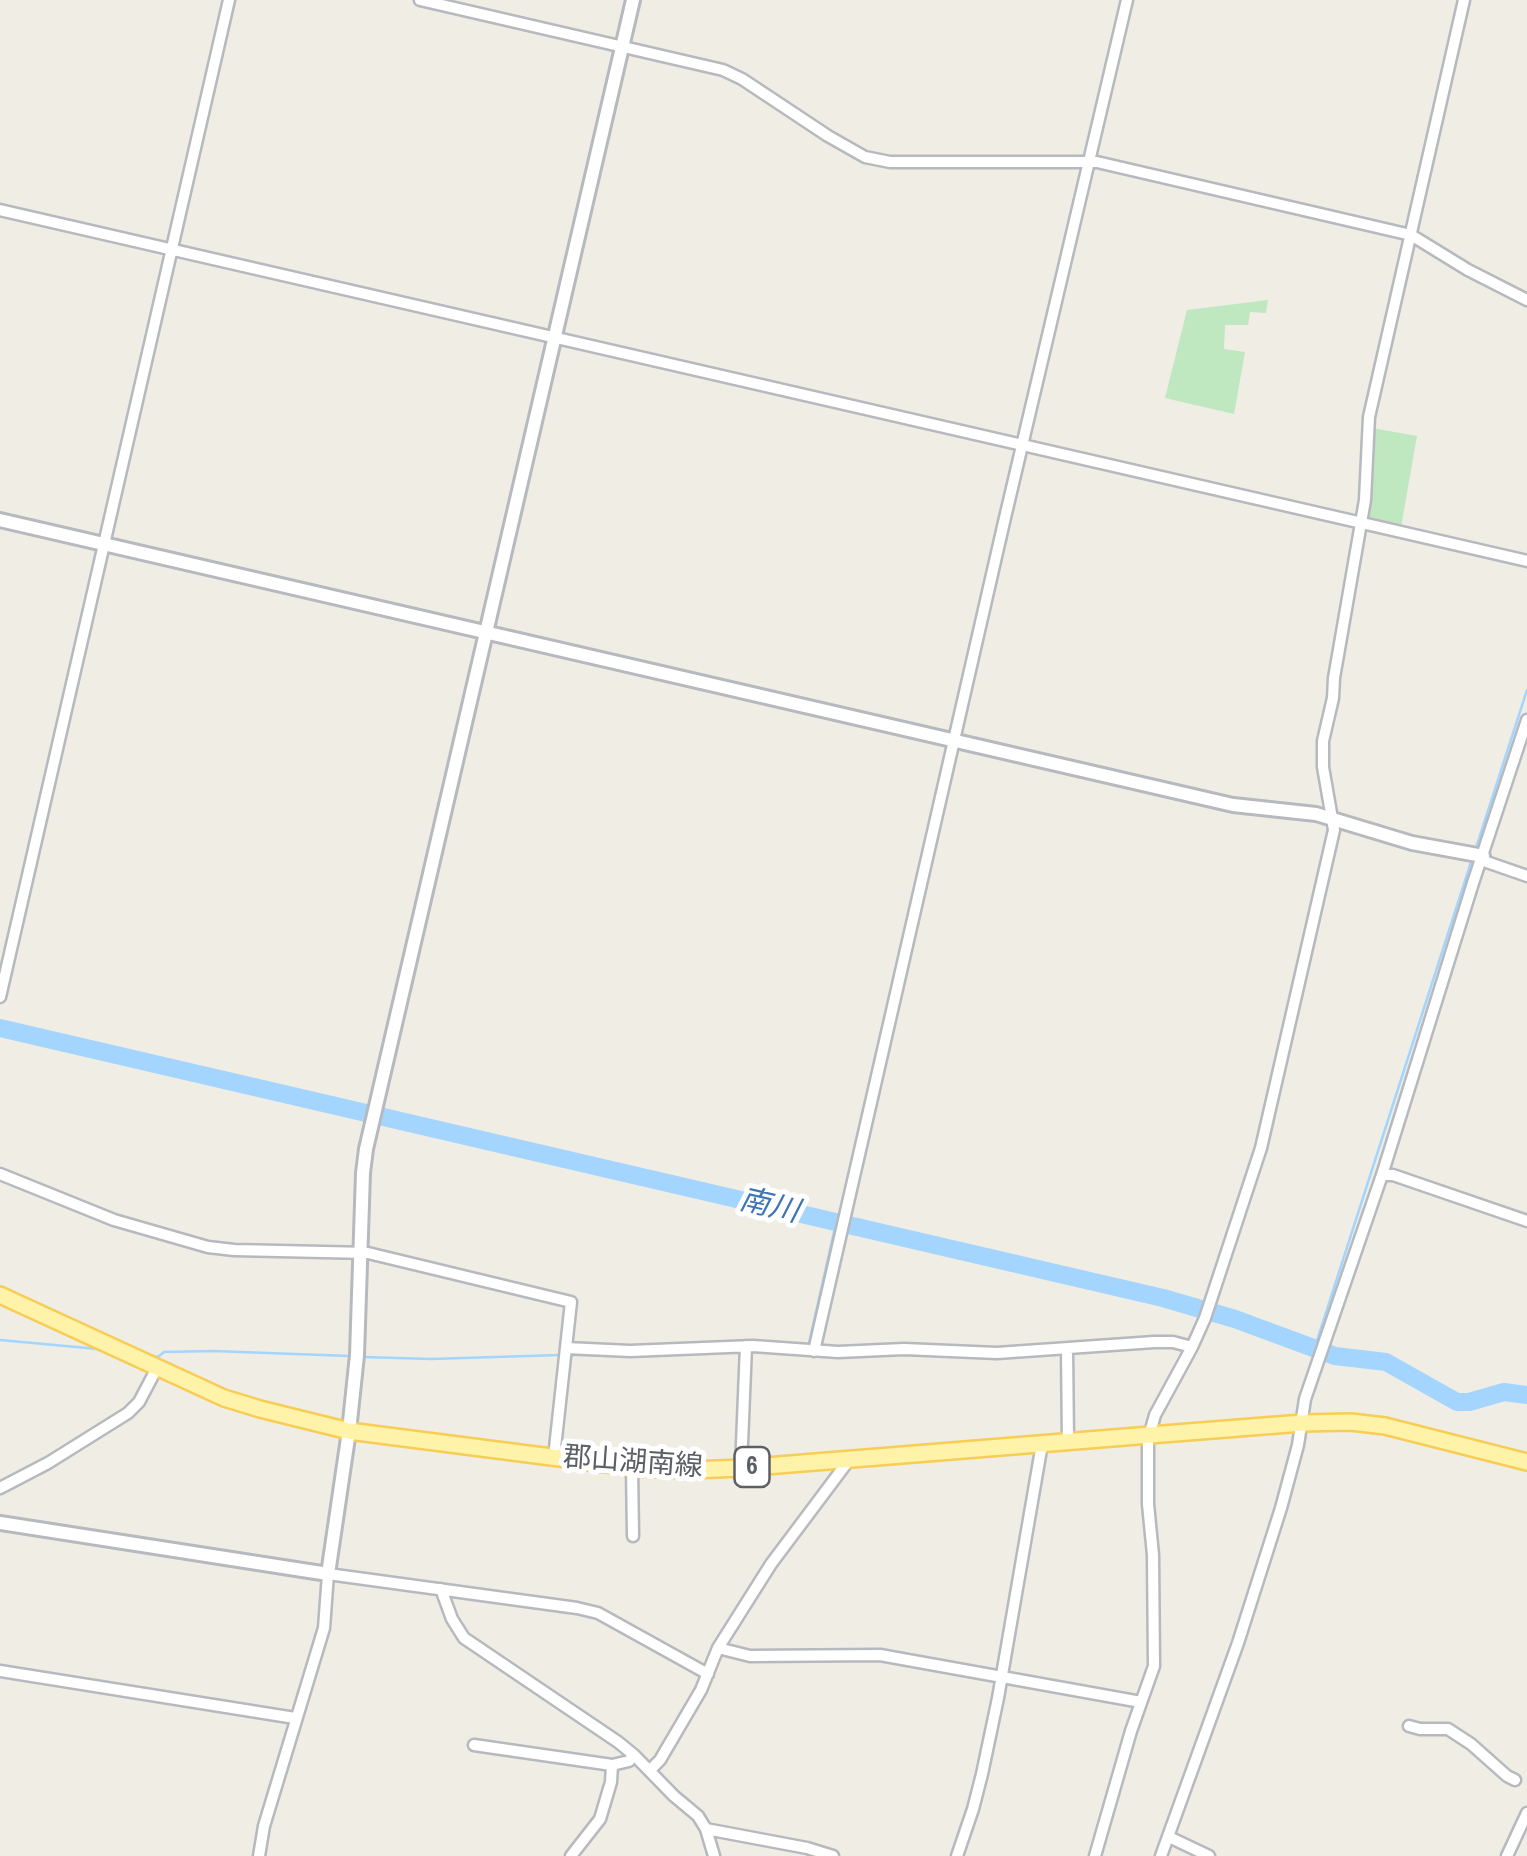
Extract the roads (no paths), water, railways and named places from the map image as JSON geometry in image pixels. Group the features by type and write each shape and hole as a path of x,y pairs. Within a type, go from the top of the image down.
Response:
{"main road":[{"name":"郡山湖南線","path":"0,1295 224,1398 349,1431 632,1467 742,1468 1351,1422 1385,1426 1527,1462"}],"street":[{"path":"0,997 229,0"},
{"path":"420,0 734,74 853,152 876,160 1089,161 1411,235 1527,300"},
{"path":"259,1856 264,1826 324,1628 357,1355 363,1173 372,1125 633,0"},
{"path":"814,1351 1127,0"},
{"path":"1095,1856 1154,1666 1147,1450 1150,1435 1155,1415 1205,1318 1260,1148 1334,830 1323,768 1323,741 1365,500 1369,417 1464,0"},
{"path":"0,210 1527,562"},
{"path":"0,520 1233,805 1303,812 1482,858 1527,876"},
{"path":"1162,1856 1238,1643 1281,1508 1305,1400 1382,1175 1527,720"},
{"path":"0,1174 114,1220 208,1247 360,1253 571,1302 554,1458"},
{"path":"1382,1175 1393,1175 1527,1221"},
{"path":"566,1348 630,1351 746,1346 814,1351 997,1353 1154,1342 1192,1347"},
{"path":"742,1468 746,1346"},
{"path":"1067,1349 1068,1442"},
{"path":"0,1488 99,1433 134,1408 158,1366"},
{"path":"957,1856 974,1809 1042,1444"},
{"path":"650,1770 660,1760 708,1674 718,1648 771,1564 849,1460"},
{"path":"632,1467 633,1536"},
{"path":"0,1523 576,1608 605,1615 708,1674"},
{"path":"441,1589 464,1638 634,1755 698,1816 714,1856"},
{"path":"718,1648 750,1656 880,1655 1141,1702"},
{"path":"0,1671 295,1718"},
{"path":"1409,1726 1448,1729 1514,1780"},
{"path":"474,1746 612,1765 634,1755"},
{"path":"572,1856 600,1819 612,1765"},
{"path":"1506,1856 1527,1813"},
{"path":"706,1829 833,1856"},
{"path":"1169,1837 1209,1856"}],"waterway":[{"path":"1476,848 1527,690"},
{"path":"1314,1350 1472,859"},
{"name":"南川","path":"0,1028 1163,1298 1235,1319 1335,1356 1386,1362 1457,1402 1504,1392 1527,1395"},
{"path":"809,1343 836,1223"},
{"path":"0,1340 98,1349"},
{"path":"146,1355 213,1351 350,1356"},
{"path":"648,1355 740,1352"},
{"path":"748,1352 780,1353"},
{"path":"363,1357 560,1355"},
{"path":"568,1355 615,1355"}]}
